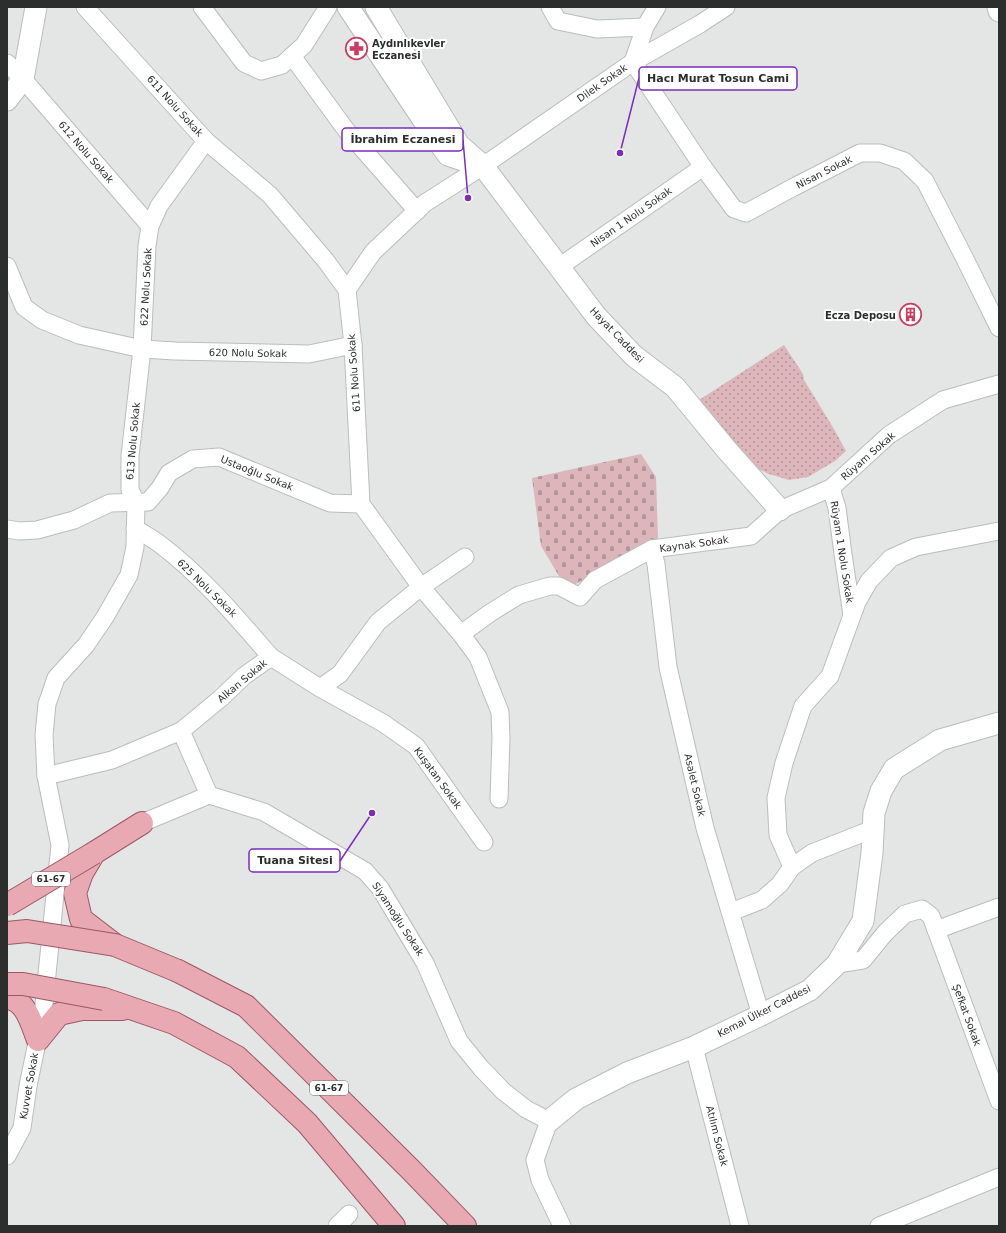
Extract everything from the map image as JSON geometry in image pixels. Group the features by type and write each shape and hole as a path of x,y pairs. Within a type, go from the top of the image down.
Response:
{"main road":[{"name":"61-67","path":"7,906 142,823"},
{"name":"61-67","path":"94,853 82,873 75,893 81,919 115,945"},
{"name":"61-67","path":"7,933 28,931 115,945 178,970 246,1006 412,1171 465,1226"},
{"path":"7,984 24,984 104,999 174,1023 237,1057 306,1123 394,1226"},
{"path":"7,998 13,998 25,1009 38,1040 59,1014 82,1009 136,1010"}],"street":[{"path":"7,100 22,79 36,7"},
{"name":"611 Nolu Sokak","path":"85,7 206,141 270,195 326,261 346,290 353,345 361,504"},
{"path":"202,7 244,63 261,71 282,65 304,45 328,7"},
{"path":"348,7 448,155 484,166"},
{"name":"Hayat Caddesi","path":"376,7 459,145 484,166 596,316 634,356 675,387 726,449 780,510"},
{"path":"550,7 558,21 597,29 646,27"},
{"path":"633,62 646,27 657,7"},
{"name":"Dilek Sokak","path":"346,290 373,252 425,203 484,166 633,62 700,24 726,7"},
{"path":"292,56 346,130 417,211"},
{"name":"Nisan Sokak","path":"633,62 703,167 734,209 746,213 860,153 880,153 904,161 925,181 966,259 999,328"},
{"name":"612 Nolu Sokak","path":"7,63 150,226"},
{"name":"622 Nolu Sokak","path":"142,349 147,246 150,226 159,206 206,141"},
{"name":"Nisan 1 Nolu Sokak","path":"560,267 703,167"},
{"path":"7,266 24,307 42,320 79,335 142,349"},
{"name":"620 Nolu Sokak","path":"142,349 309,354 353,345"},
{"name":"613 Nolu Sokak","path":"60,845 46,776 44,735 47,704 56,678 86,646 105,617 129,575 135,547 136,502 130,490 130,456 142,349"},
{"name":"Rüyam Sokak","path":"780,510 831,488 889,435 943,400 999,384"},
{"name":"Ustaoğlu Sokak","path":"7,529 19,531 37,530 74,520 110,503 148,502 160,488 169,473 193,459 219,457 330,503 361,504"},
{"name":"Rüyam 1 Nolu Sokak","path":"831,488 837,508 842,554 852,616"},
{"path":"361,504 421,587 461,634 478,658 500,712 501,738 499,799"},
{"name":"Kaynak Sokak","path":"461,634 490,613 519,596 550,586 560,586 580,597 595,580 652,549 751,536 780,510"},
{"name":"625 Nolu Sokak","path":"135,528 161,545 185,566 225,604 271,657"},
{"path":"792,867 778,834 776,798 784,762 803,706 830,676 856,602 869,581 891,558 916,547 999,531"},
{"name":"Asalet Sokak","path":"652,549 656,564 668,668 705,828 761,1015"},
{"path":"320,688 340,674 378,622 421,587 465,557"},
{"name":"Alkan Sokak","path":"46,776 112,760 181,732 244,676 271,657 320,688"},
{"name":"Kuşatan Sokak","path":"320,688 383,724 416,746 484,842"},
{"name":"Kemal Ülker Caddesi","path":"549,1121 576,1099 627,1073 694,1047 810,990 837,964 863,921 872,853 874,813 881,791 894,768 940,740 999,723"},
{"path":"142,823 209,794 181,732"},
{"name":"Siyamoğlu Sokak","path":"209,794 264,812 364,870 380,888 425,962 459,1041 481,1068 503,1091 526,1109 549,1121"},
{"path":"730,912 762,900 780,884 792,867 812,852 873,829"},
{"name":"Kuvvet Sokak","path":"7,1156 22,1128 28,1086 43,1014 60,845"},
{"path":"936,930 999,907"},
{"name":"Şefkat Sokak","path":"837,964 863,960 885,933 905,914 922,909 931,916 999,1101"},
{"name":"Atılım Sokak","path":"694,1047 740,1226"},
{"path":"549,1121 535,1160 540,1180 562,1226"},
{"path":"879,1226 999,1177"}],"green space":[{"path":"784,345 803,374 804,380 846,451 835,461 808,477 789,480 769,474 752,466 699,400"},
{"path":"641,454 656,477 658,538 572,586 565,586 541,546 532,478"}],"place":[{"name":"Aydınlıkevler Eczanesi","path":"356,49"},
{"name":"Hacı Murat Tosun Cami","path":"620,153"},
{"name":"İbrahim Eczanesi","path":"468,198"},
{"name":"Ecza Deposu","path":"911,315"},
{"name":"Tuana Sitesi","path":"372,813"}]}
